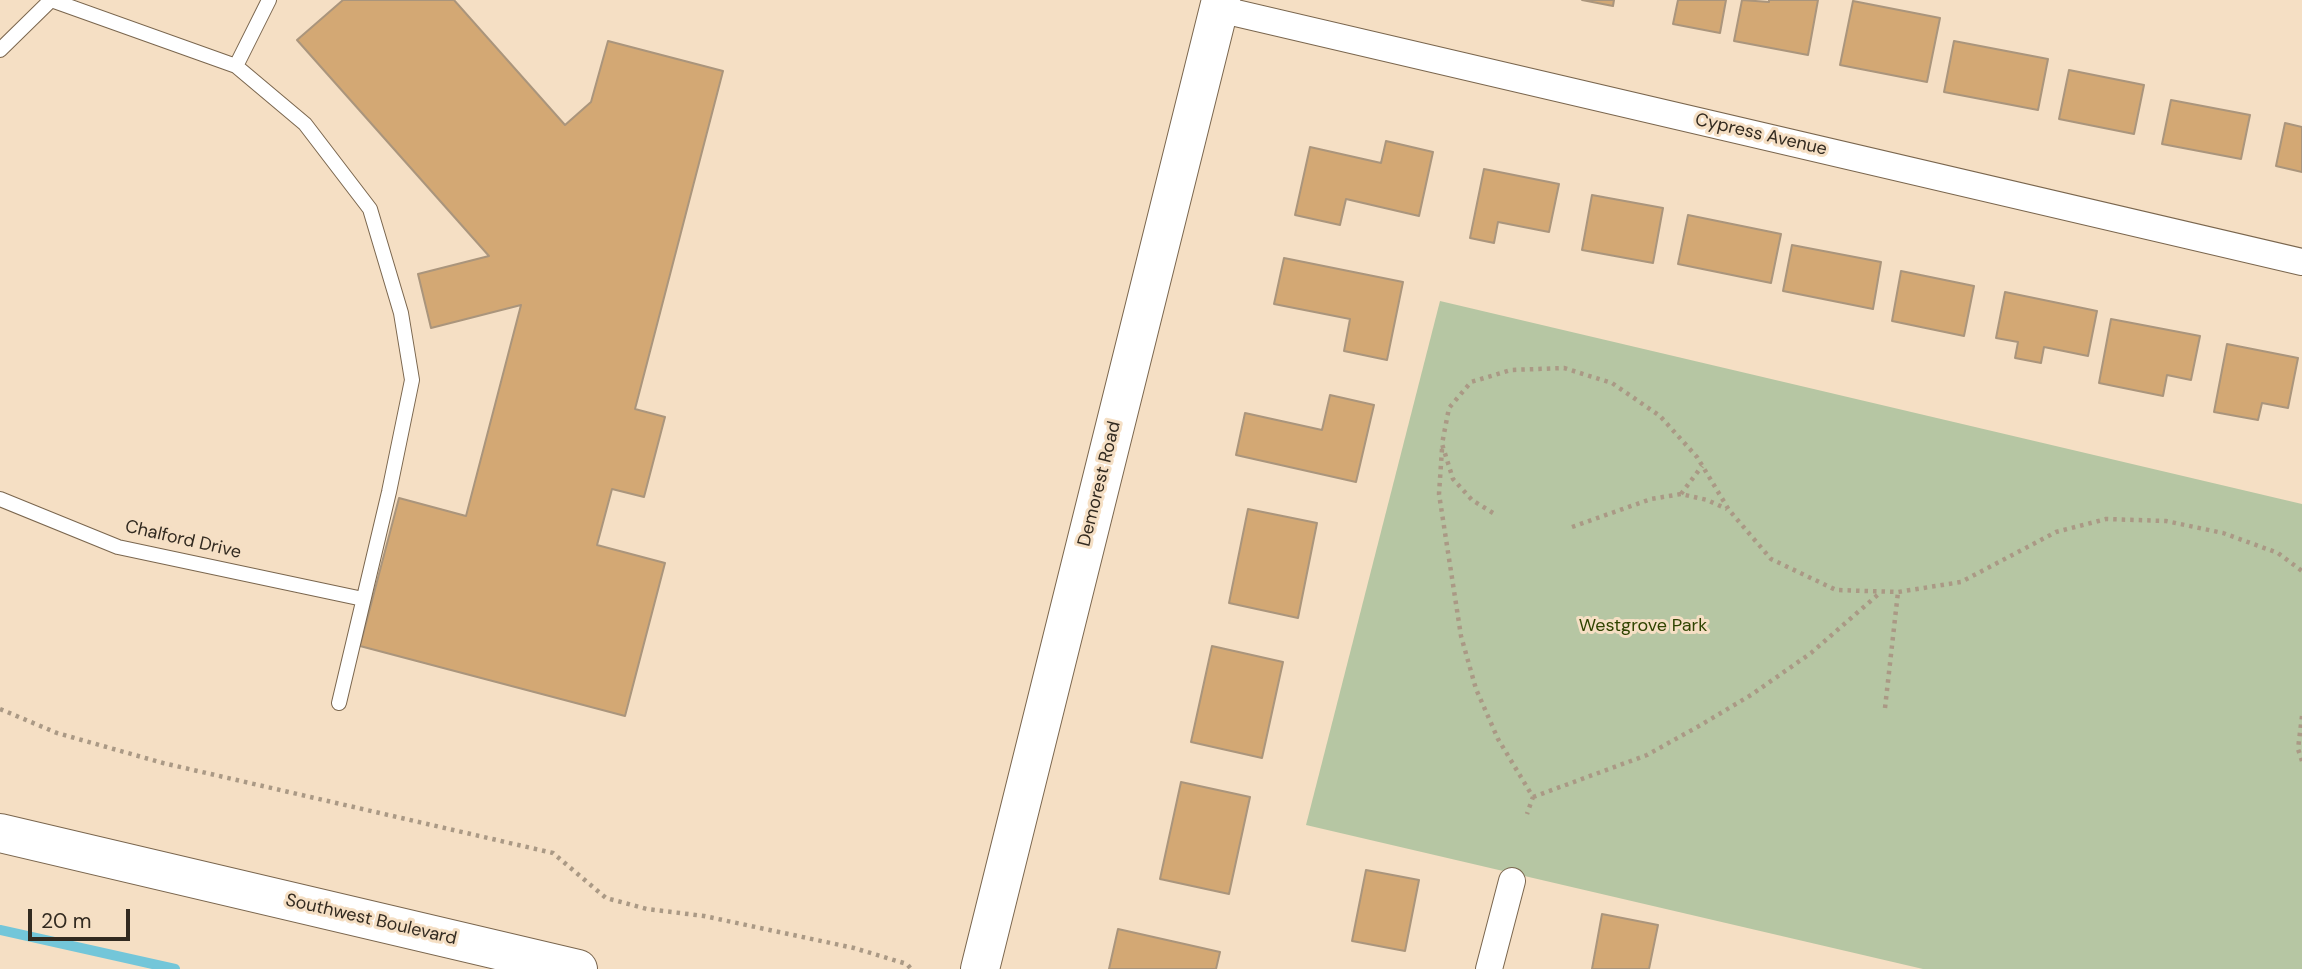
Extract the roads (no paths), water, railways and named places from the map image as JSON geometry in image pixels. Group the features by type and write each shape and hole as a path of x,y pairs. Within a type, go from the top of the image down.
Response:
{"street":[{"name":"Cypress Avenue","path":"1220,4 2302,262"},
{"name":"Demorest Road","path":"980,969 1220,4"},
{"name":"Southwest Boulevard","path":"0,833 578,969"},
{"path":"1489,969 1513,881"}],"lane":[{"path":"0,50 51,0 236,66 305,124 370,209 401,313 412,380 339,703"},
{"path":"236,66 268,0"},
{"name":"Chalford Drive","path":"0,499 118,547 363,599"}],"waterway":[{"path":"0,930 175,969"}],"park label":[{"name":"Westgrove Park","path":"1643,626"}]}
